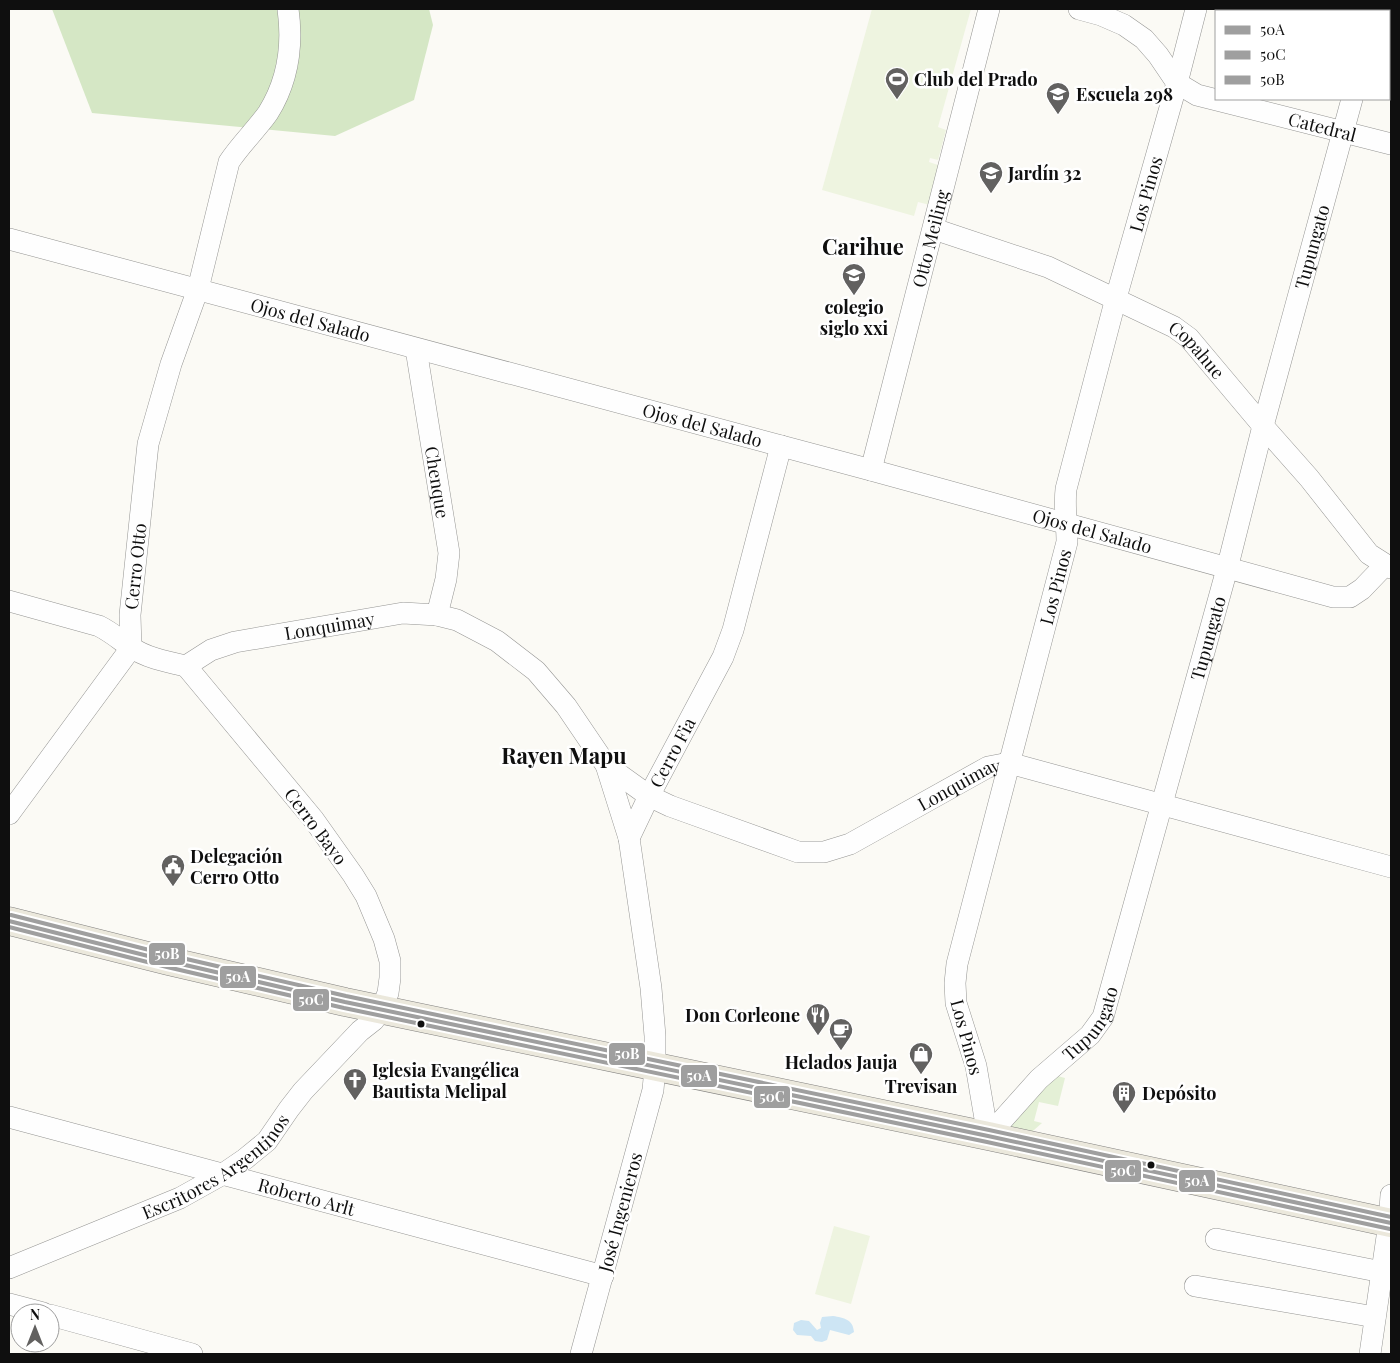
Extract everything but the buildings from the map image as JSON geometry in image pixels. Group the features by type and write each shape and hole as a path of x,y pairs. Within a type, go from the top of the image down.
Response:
{"main road":[{"path":"9,921 168,961 381,1010 988,1136 1390,1223"}],"street":[{"name":"Cerro Otto","path":"131,648 130,615 148,444 171,364 198,290 229,162 267,114 282,84 289,58 291,30 288,9"},
{"name":"Otto Meiling","path":"871,470 990,9"},
{"name":"Catedral","path":"1079,9 1109,18 1124,25 1144,39 1158,55 1177,83 1197,95 1215,99"},
{"name":"Los Pinos","path":"988,1136 976,1066 956,1003 955,983 957,964 1067,542 1064,506 1066,489 1116,298 1196,9"},
{"name":"Catedral","path":"1217,100 1391,144"},
{"name":"Tupungato","path":"988,1136 1040,1079 1090,1035 1103,1017 1163,805 1227,569 1262,426 1352,100"},
{"name":"Copahue","path":"934,228 1048,267 1174,327 1189,338 1262,426 1309,478 1369,554 1388,566"},
{"name":"Ojos del Salado","path":"9,239 871,470 1333,597 1350,598 1388,566"},
{"name":"Chenque","path":"416,349 449,553 446,579 437,615"},
{"name":"Cerro Fia","path":"629,838 649,796 723,657 733,630 781,446"},
{"path":"9,601 99,626 111,632 131,648 156,659 186,666"},
{"name":"Lonquimay","path":"186,666 211,650 235,642 403,613 437,615 457,620 497,641 536,672 566,706 606,766 629,838"},
{"path":"9,814 131,648"},
{"name":"Cerro Bayo","path":"186,666 314,820 366,896 384,939 390,961 388,993 381,1010"},
{"name":"Lonquimay","path":"606,766 649,796 670,806 798,852 824,852 850,844 988,767 1009,763 1391,867"},
{"path":"629,838 651,988 655,1036 655,1068"},
{"name":"Escritores Argentinos","path":"9,1268 180,1198 223,1174 267,1141 303,1091 360,1031 374,1020 381,1010"},
{"name":"José Ingenieros","path":"581,1354 653,1090 655,1068"},
{"name":"Roberto Arlt","path":"9,1117 603,1276"},
{"path":"1370,1354 1390,1223 1391,1195"},
{"path":"1216,1239 1382,1272"},
{"path":"1195,1286 1375,1317"},
{"path":"60,1318 192,1354"}],"green space":[{"path":"52,9 429,9 433,25 414,100 335,136 92,113"},
{"name":"Club del Prado","path":"872,9 971,9 938,127 946,130 938,160 930,158 929,162 941,166 930,205 918,202 914,216 822,190"},
{"path":"1054,1075 1065,1078 1058,1106 1039,1102 1034,1121 1042,1123 1026,1137 1007,1125"},
{"path":"834,1226 870,1236 851,1304 815,1294"}],"water":[{"path":"833,1316 850,1322 854,1332 849,1335 830,1330 827,1340 822,1342 815,1341 811,1336 797,1335 793,1330 794,1323 801,1320 809,1321 817,1330 821,1328 822,1317"}],"transit line":[{"name":"50B","path":"11,915 169,955 346,996 989,1130 1391,1217"},
{"name":"50A","path":"9,921 168,961 345,1002 988,1136 1391,1223"},
{"name":"50C","path":"9,927 167,967 344,1008 987,1142 1390,1229"}],"place":[{"name":"Club del Prado","path":"897,100"},
{"name":"Escuela 298","path":"1058,115"},
{"name":"Jardín 32","path":"991,194"},
{"name":"colegio siglo xxi","path":"854,296"},
{"name":"Delegación Cerro Otto","path":"173,887"},
{"name":"Don Corleone","path":"818,1036"},
{"name":"Helados Jauja","path":"841,1051"},
{"name":"Trevisan","path":"921,1075"},
{"name":"Iglesia Evangélica Bautista Melipal","path":"355,1101"},
{"name":"Depósito","path":"1124,1114"}],"district":[{"name":"Carihue","path":"863,246"},
{"name":"Rayen Mapu","path":"564,755"}]}
